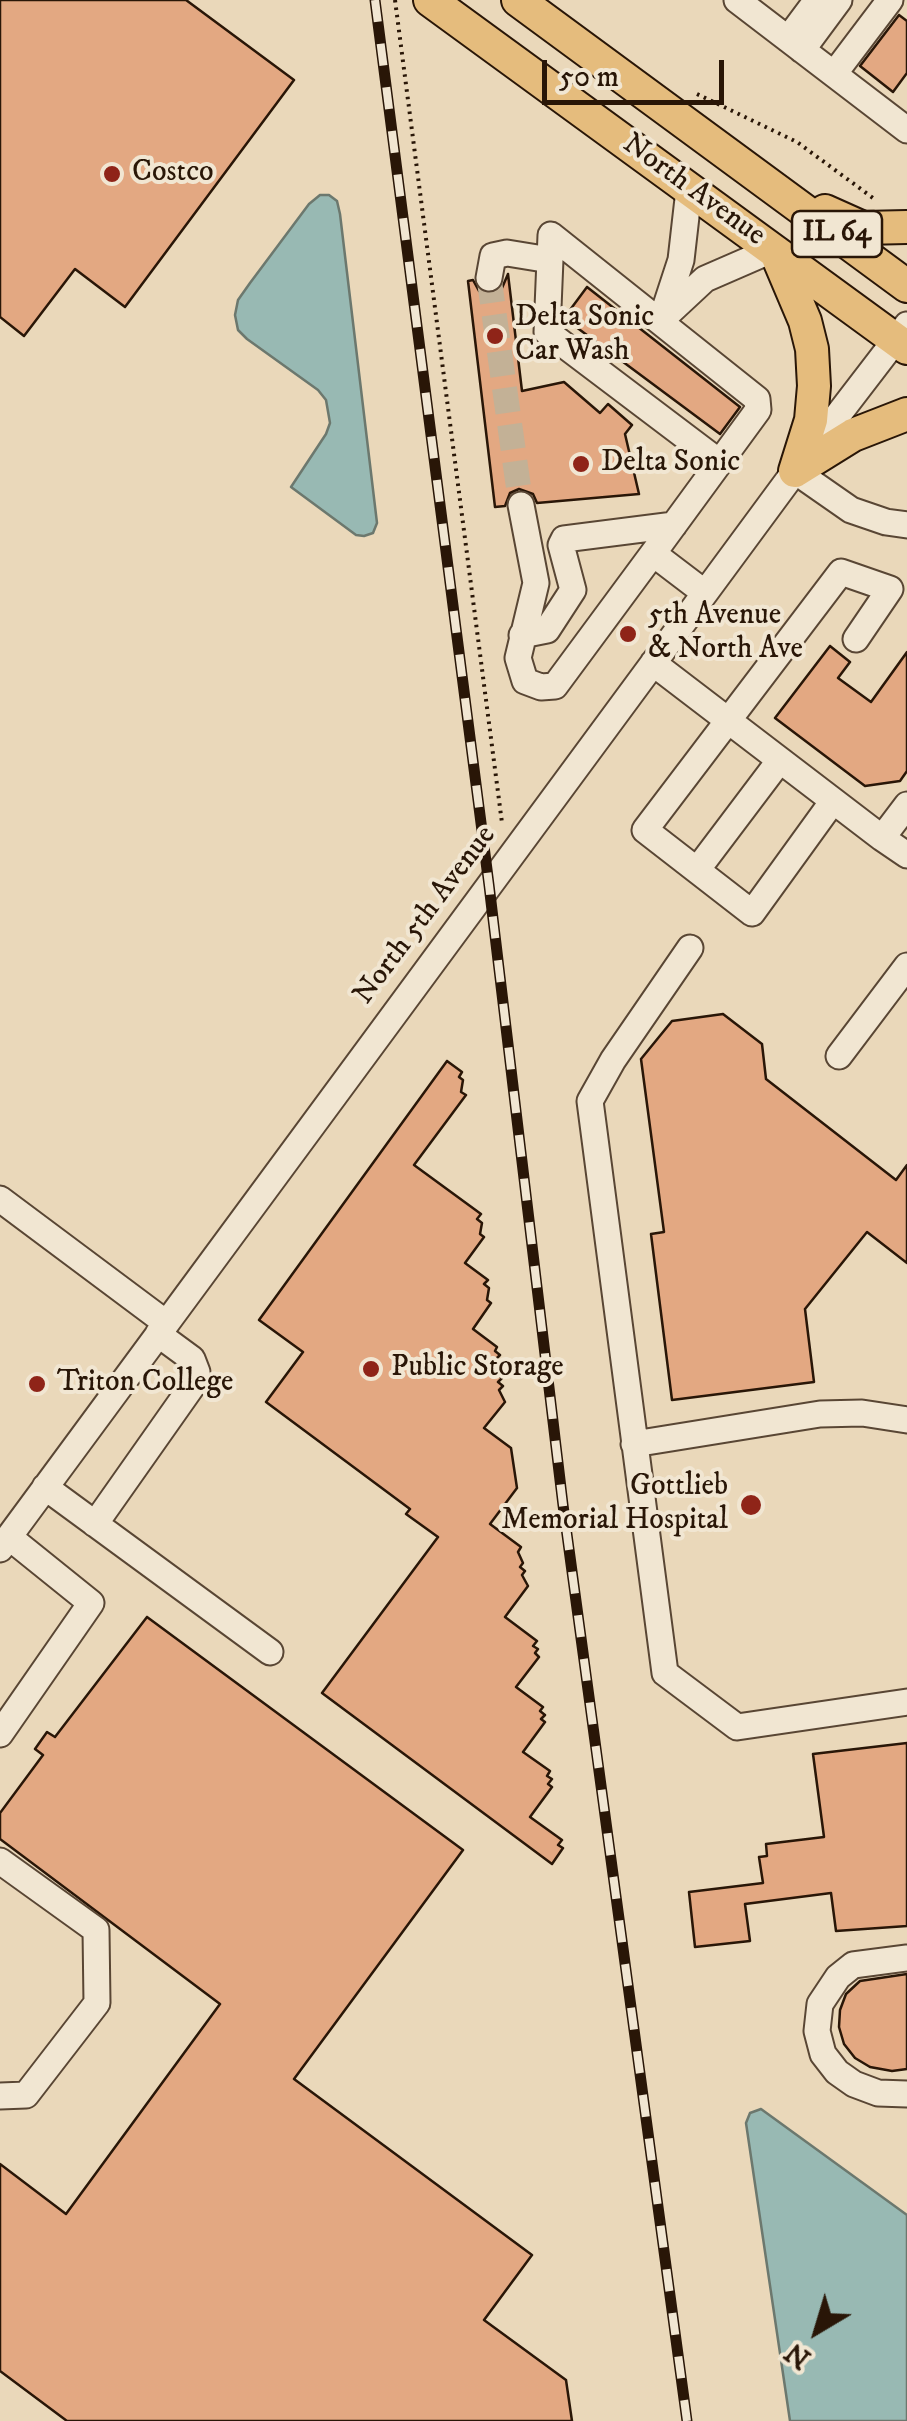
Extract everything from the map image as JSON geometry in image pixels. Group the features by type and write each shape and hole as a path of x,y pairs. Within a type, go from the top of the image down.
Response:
{"main road":[{"name":"North Avenue","path":"430,0 689,190 903,337"},
{"name":"North Avenue","path":"518,0 907,286"},
{"path":"767,182 863,228 907,227"},
{"path":"774,250 805,321 812,349 811,420 795,471"},
{"path":"795,471 853,434 907,414"}],"street":[{"path":"737,0 907,130"},
{"path":"795,44 817,0"},
{"path":"795,44 839,0"},
{"path":"834,74 890,0"},
{"path":"661,320 681,260 689,190"},
{"path":"521,505 536,582 518,658 525,681 541,687 555,686 674,525 758,410 757,398 550,235 548,332 720,462"},
{"path":"661,320 704,279 774,250"},
{"path":"489,278 493,256 507,253 550,260"},
{"name":"North 5th Avenue","path":"4,1542 795,471 903,337"},
{"path":"795,471 851,510 907,525"},
{"path":"522,635 547,630 573,590 561,545 564,539 674,525"},
{"path":"657,548 659,558 705,593"},
{"path":"833,801 752,912 645,830 841,572 890,590 856,638"},
{"path":"654,663 907,855"},
{"path":"697,870 780,760"},
{"path":"882,838 907,805"},
{"path":"690,948 613,1060 590,1101 665,1673 738,1726 907,1702"},
{"path":"840,1056 907,966"},
{"path":"0,1198 162,1328 192,1359 197,1372 195,1382 95,1524"},
{"path":"634,1444 820,1414 862,1412 907,1420"},
{"path":"46,1487 270,1652"},
{"path":"0,1734 91,1602 4,1542"},
{"path":"0,1861 96,1930 97,2003 26,2094 0,2096"},
{"path":"907,1958 854,1965 838,1977 820,2004 817,2031 824,2054 837,2072 854,2084 878,2092 907,2094"}],"path":[{"path":"395,0 507,862"},
{"path":"693,92 798,142 878,202"}],"water":[{"path":"320,195 337,201 340,214 377,523 373,533 364,536 356,535 291,487 326,434 330,423 326,400 318,390 247,339 238,330 235,315 238,300 250,283 309,204"},
{"path":"761,2109 907,2215 907,2421 790,2421 746,2123 750,2113"}],"building":[{"name":"Costco","path":"0,0 186,0 294,80 125,307 75,269 24,336 0,317"},
{"path":"899,15 907,21 907,73 893,92 860,66"},
{"path":"508,274 522,391 564,382 600,413 608,404 632,425 625,434 639,494 537,503 533,494 519,489 510,493 505,506 495,507 468,281 473,280 479,291 494,294 502,288"},
{"name":"Delta Sonic","path":"587,287 740,407 720,434 564,318"},
{"path":"830,646 850,662 838,678 871,702 907,652 907,771 900,781 865,786 775,718"},
{"path":"723,1014 762,1044 766,1079 896,1180 907,1165 907,1263 867,1232 805,1309 814,1382 672,1400 651,1234 664,1232 641,1059 672,1021"},
{"path":"447,1061 462,1072 461,1092 466,1095 414,1165 481,1214 477,1219 482,1223 480,1234 484,1237 465,1263 488,1280 484,1284 489,1288 487,1300 491,1303 473,1329 497,1347 495,1351 500,1355 496,1359 501,1363 498,1375 502,1378 498,1382 503,1386 499,1390 505,1402 484,1428 511,1448 517,1488 490,1524 521,1547 520,1567 525,1571 522,1575 528,1586 505,1617 537,1641 533,1646 539,1657 516,1687 543,1707 540,1711 545,1715 541,1719 545,1722 523,1752 550,1771 547,1776 552,1779 548,1784 552,1787 530,1817 562,1840 558,1845 563,1848 552,1864 322,1693 438,1537 406,1514 410,1509 266,1402 303,1352 259,1320"},
{"path":"147,1617 463,1850 294,2079 532,2255 484,2320 566,2380 572,2421 67,2421 0,2371 0,2164 66,2214 220,2004 0,1839 0,1813 43,1755 35,1749 47,1732 55,1737"},
{"path":"907,1743 907,1926 836,1931 831,1893 745,1904 750,1941 695,1947 689,1892 763,1883 759,1857 767,1856 766,1844 824,1837 813,1754"},
{"path":"907,1974 907,2069 870,2067 855,2058 844,2044 839,2027 846,1994 860,1981"}],"tunnel":[{"path":"489,278 521,505"}],"railway":[{"path":"375,0 489,885 563,1505 687,2421"}],"place":[{"name":"Costco","path":"112,174"},
{"name":"Delta Sonic Car Wash","path":"495,336"},
{"name":"Delta Sonic","path":"581,464"},
{"name":"5th Avenue & North Ave","path":"628,634"},
{"name":"Public Storage","path":"371,1369"},
{"name":"Triton College","path":"37,1384"},
{"name":"Gottlieb Memorial Hospital","path":"751,1505"}]}
